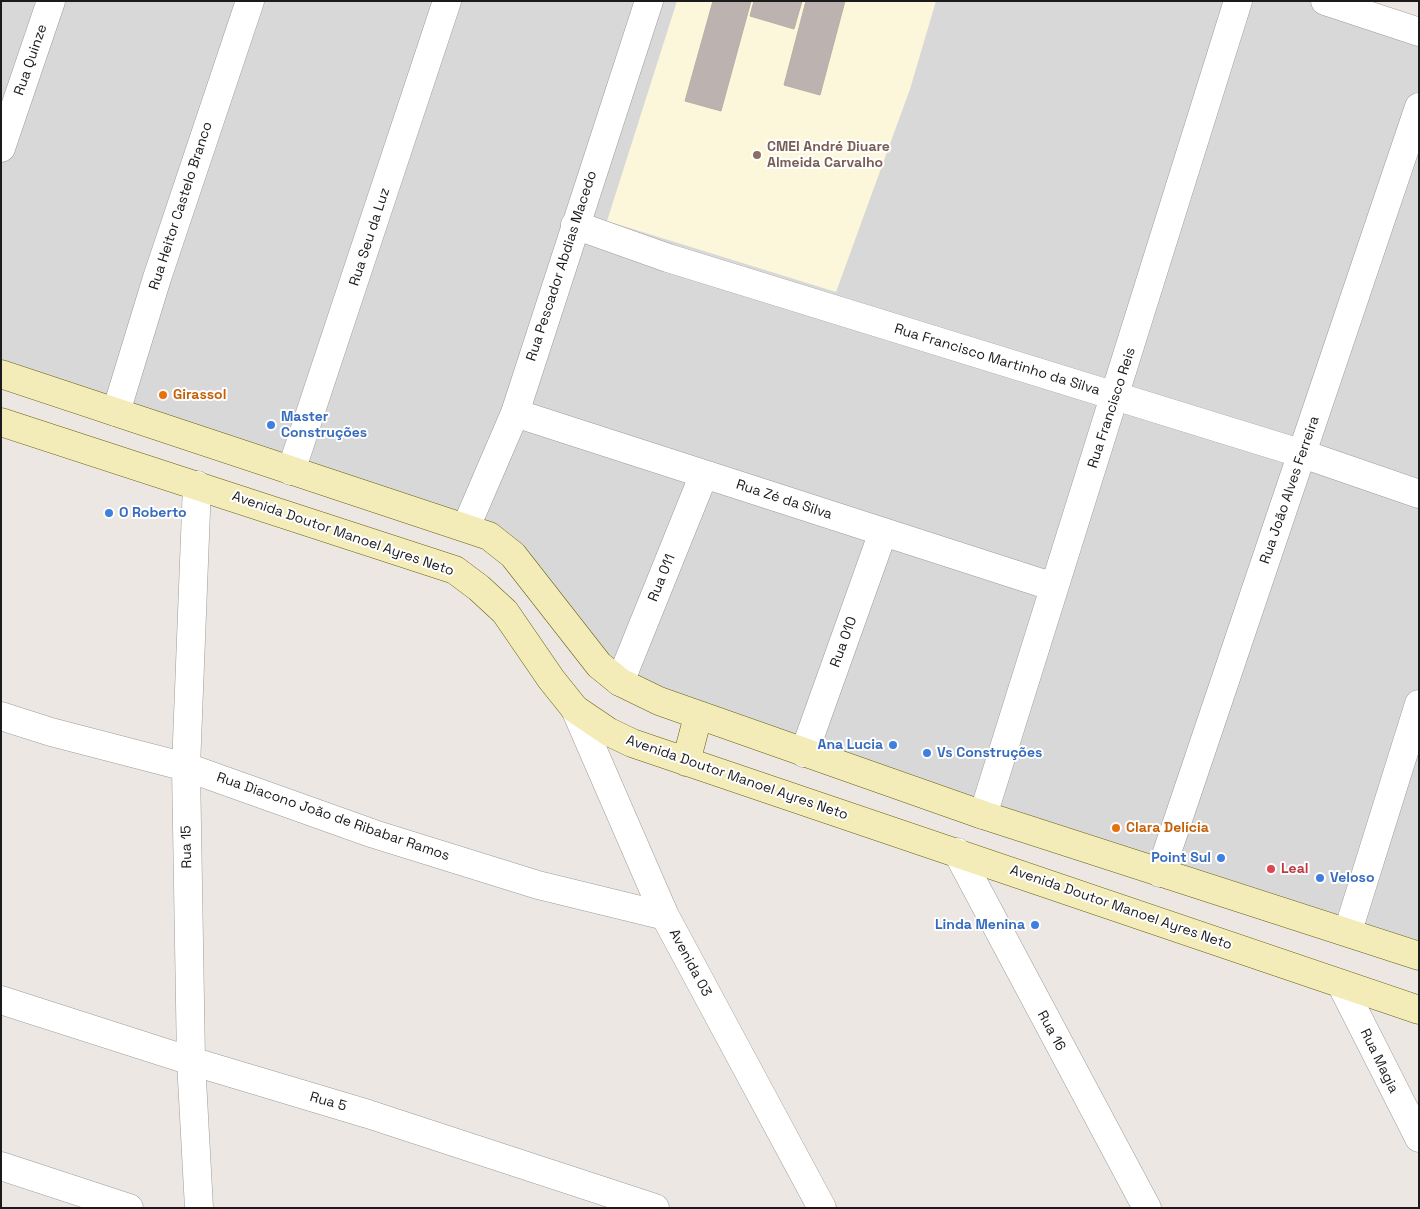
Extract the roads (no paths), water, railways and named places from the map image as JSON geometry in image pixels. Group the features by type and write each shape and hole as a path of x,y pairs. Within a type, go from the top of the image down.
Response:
{"street":[{"name":"Rua Quinze","path":"1,148 51,1"},
{"name":"Rua Heitor Castelo Branco","path":"116,412 157,278 250,1"},
{"name":"Rua Seu da Luz","path":"291,471 447,1"},
{"name":"Rua Pescador Abdias Macedo","path":"466,527 515,412 649,1"},
{"name":"Rua Francisco Reis","path":"983,815 1238,1"},
{"path":"1325,1 1419,32"},
{"name":"Rua João Alves Ferreira","path":"1160,874 1419,107"},
{"name":"Rua Francisco Martinho da Silva","path":"575,225 668,258 1115,398 1303,454 1419,494"},
{"path":"1,374 489,536 513,555 599,665 620,682 698,716 1160,874 1419,956"},
{"name":"Rua Zé da Silva","path":"515,412 1054,587"},
{"name":"Avenida Doutor Manoel Ayres Neto","path":"1,422 455,570 506,612 546,672 576,710 624,740 1419,1010"},
{"name":"Rua 011","path":"620,682 704,474"},
{"name":"Rua 15","path":"197,486 186,767 191,1061 199,1208"},
{"name":"Rua 010","path":"804,753 884,532"},
{"path":"1348,932 1419,704"},
{"name":"Avenida 03","path":"576,710 665,916 822,1208"},
{"name":"Rua Diacono João de Ribabar Ramos","path":"1,716 51,732 186,767 374,834 538,885 665,916"},
{"path":"686,762 698,716"},
{"name":"Rua 16","path":"957,852 1147,1208"},
{"name":"Rua Magia","path":"1341,984 1419,1138"},
{"name":"Rua 5","path":"1,1000 191,1061 368,1114 654,1208"},
{"path":"1,1166 129,1208"}],"place":[{"name":"CMEI André Diuare Almeida Carvalho","path":"757,155"},
{"name":"Girassol","path":"163,395"},
{"name":"Master Construções","path":"271,425"},
{"name":"O Roberto","path":"109,513"},
{"name":"Ana Lucia","path":"893,745"},
{"name":"Vs Construções","path":"927,753"},
{"name":"Clara Delícia","path":"1116,828"},
{"name":"Point Sul","path":"1221,858"},
{"name":"Leal","path":"1271,869"},
{"name":"Veloso","path":"1320,878"},
{"name":"Linda Menina","path":"1035,925"}]}
